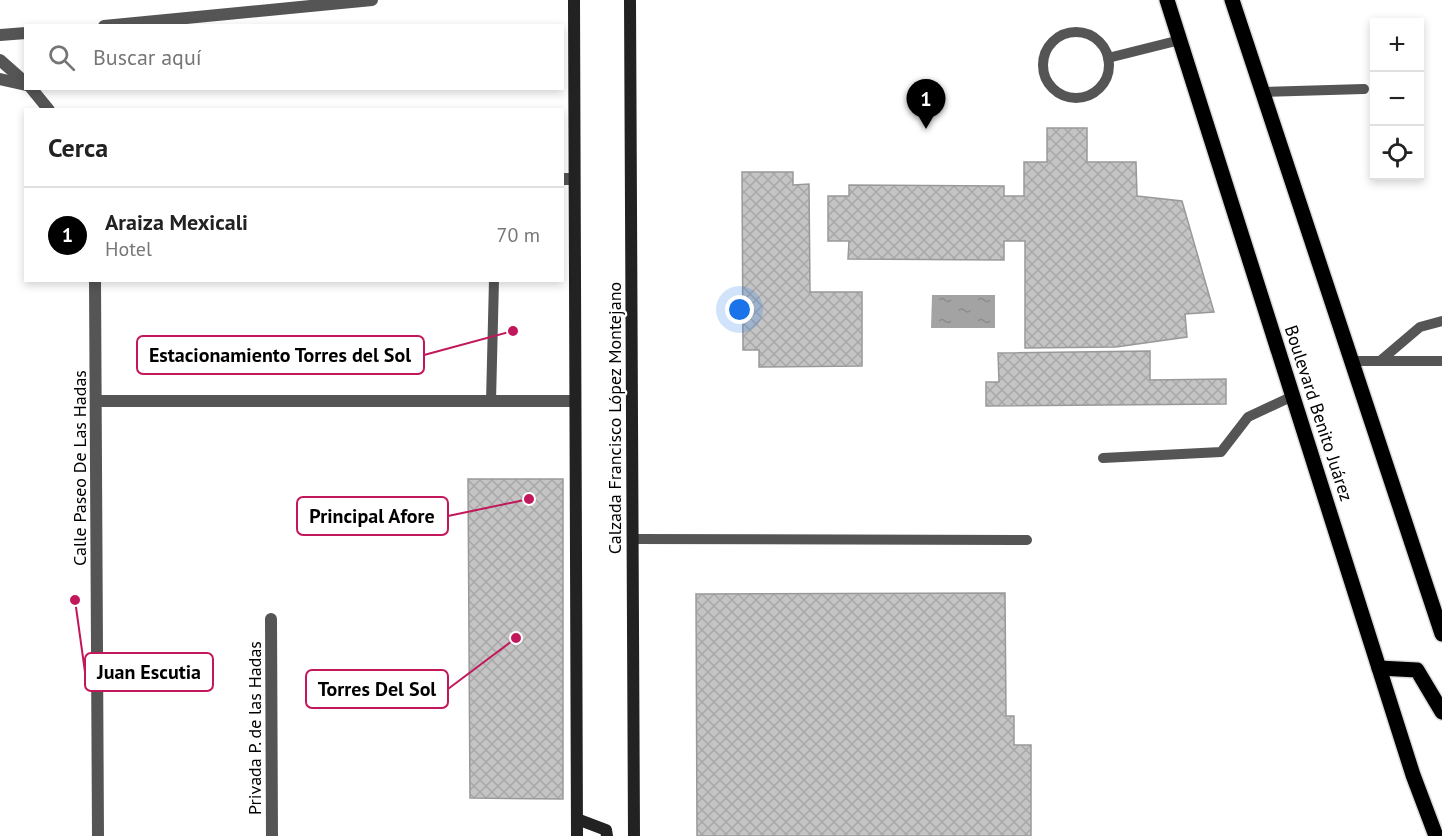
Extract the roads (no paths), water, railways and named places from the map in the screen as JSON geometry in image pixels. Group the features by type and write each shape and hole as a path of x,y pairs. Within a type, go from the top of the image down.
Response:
{"main road":[{"path":"574,0 568,179 574,401 577,836"},
{"name":"Calzada Francisco López Montejano","path":"630,0 634,836"},
{"name":"Boulevard Benito Juárez","path":"1167,0 1413,775 1436,832"},
{"path":"1232,0 1442,634"},
{"path":"1379,668 1417,670 1442,712"},
{"path":"577,819 606,830 607,836"}],"street":[{"path":"125,24 372,0"},
{"path":"0,35 24,33"},
{"path":"0,60 24,82"},
{"path":"0,79 24,84"},
{"path":"33,90 47,108"},
{"name":"Calle Paseo De Las Hadas","path":"95,282 98,836"},
{"path":"97,401 574,401"},
{"name":"Privada P. de las Hadas","path":"271,620 272,836"}],"lane":[{"path":"1072,32 1088,34 1101,43 1108,58 1108,73 1101,87 1088,96 1072,98 1057,92 1047,81 1043,65 1047,50 1057,38 1072,32"},
{"path":"1108,58 1180,40"},
{"path":"1262,92 1364,89"},
{"path":"491,401 494,282"},
{"path":"1380,361 1420,327 1442,321"},
{"path":"1352,361 1442,361"},
{"path":"1103,458 1221,452 1248,417 1293,396"},
{"path":"633,540 1027,540"}],"water":[{"path":"932,295 995,295 995,328 931,328"}],"place":[{"name":"Araiza Mexicali","path":"926,129"},
{"name":"Estacionamiento Torres del Sol","path":"513,331"},
{"name":"Principal Afore","path":"529,499"},
{"name":"Juan Escutia","path":"75,600"},
{"name":"Torres Del Sol","path":"516,638"}]}
